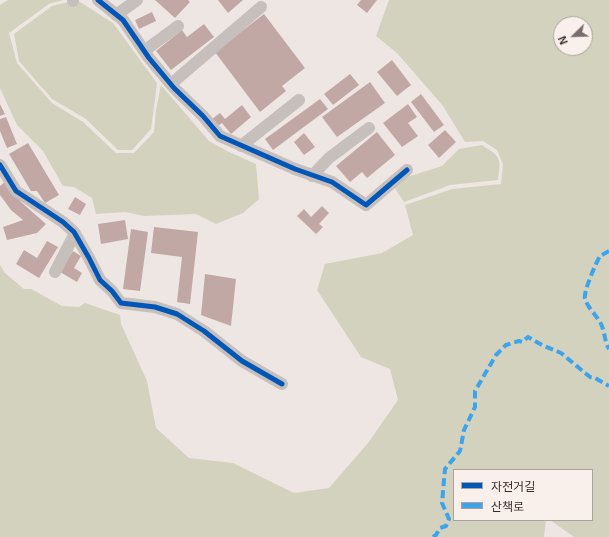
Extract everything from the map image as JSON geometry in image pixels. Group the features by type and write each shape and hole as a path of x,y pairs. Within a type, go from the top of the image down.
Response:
{"street":[{"path":"98,0 123,20 171,84 203,116 220,136 312,176 332,182 366,205 407,170"},
{"path":"116,15 136,0"},
{"path":"171,84 261,7"},
{"path":"144,50 178,26"},
{"path":"241,146 299,100"},
{"path":"312,176 329,158 369,128"},
{"path":"0,164 16,191 63,222 75,233 100,280 112,290 121,303 155,306 177,314 204,331 242,361 282,384"},
{"path":"55,272 75,233"}],"green space":[{"path":"8,0 63,0 49,4 9,33 17,63 52,103 83,122 116,153 134,153 154,132 156,110 161,85 209,141 256,164 259,199 243,213 216,224 196,214 144,216 126,212 96,214 92,198 74,187 63,186 43,151 17,125 0,88 0,5"},
{"path":"77,0 113,23 157,83 151,129 132,150 118,150 86,119 52,99 19,61 14,34 52,6"},
{"path":"389,0 609,0 609,537 574,537 551,521 593,521 593,469 453,469 453,521 546,521 544,537 0,537 0,265 5,273 24,289 31,289 62,306 79,307 85,303 120,315 121,324 147,381 156,428 189,458 233,463 294,493 329,488 368,443 398,400 390,369 361,357 317,290 325,264 382,253 413,235 405,205 452,189 501,184 503,164 497,150 483,141 465,142 443,106 397,53 376,36"},
{"path":"482,145 493,152 498,159 498,180 450,185 404,202 394,187 407,177 442,166 459,149"}],"building":[{"path":"155,0 188,0 190,2 175,18"},
{"path":"218,0 243,0 228,13"},
{"path":"361,0 377,0 367,13 357,5"},
{"path":"152,12 156,21 139,29 135,20"},
{"path":"264,14 305,68 282,86 286,91 260,112 215,52"},
{"path":"204,24 214,37 171,70 156,51 182,30 187,37"},
{"path":"392,60 411,85 397,96 377,72"},
{"path":"350,74 359,85 333,105 324,94"},
{"path":"370,82 385,103 337,137 322,117"},
{"path":"421,94 444,125 434,132 411,102"},
{"path":"320,99 328,109 273,150 265,139"},
{"path":"0,104 5,114 0,116"},
{"path":"408,104 417,117 408,123 418,136 402,147 383,123"},
{"path":"242,105 251,117 231,134 222,123 218,126 212,119 220,113 225,119"},
{"path":"6,117 17,144 7,148 0,131 0,119"},
{"path":"445,130 456,142 439,158 428,145"},
{"path":"377,132 395,155 367,178 362,172 350,182 336,166"},
{"path":"304,133 315,147 304,155 294,142"},
{"path":"28,143 59,195 45,203 37,191 31,191 9,154"},
{"path":"6,181 21,202 46,224 37,233 7,240 3,227 23,220 11,210 0,195 0,186"},
{"path":"75,197 86,204 80,215 68,209"},
{"path":"322,206 329,213 319,224 323,227 316,234 297,216 304,209 311,217"},
{"path":"125,220 128,239 101,244 98,224"},
{"path":"154,227 198,232 190,304 177,302 182,257 151,253"},
{"path":"131,229 148,232 140,291 123,289"},
{"path":"47,241 58,247 39,278 16,264 24,250 37,258"},
{"path":"73,251 81,256 74,268 82,273 77,282 60,272"},
{"path":"205,274 236,279 231,326 201,315"}],"marked path":[{"path":"609,251 600,256 590,278 585,295 588,305 602,325 609,349"},
{"path":"433,537 440,528 446,526 449,519 442,503 445,469 460,451 464,430 475,407 475,391 496,355 506,345 519,341 522,342 528,337 561,353 590,377 595,378 609,386"}],"cycle path":[{"path":"98,0 123,20 149,58 174,88 203,116 220,136 295,169 332,182 366,205 407,170"},
{"path":"0,165 16,191 63,222 74,232 100,280 112,291 121,303 155,307 177,314 204,331 242,361 282,384"}]}
